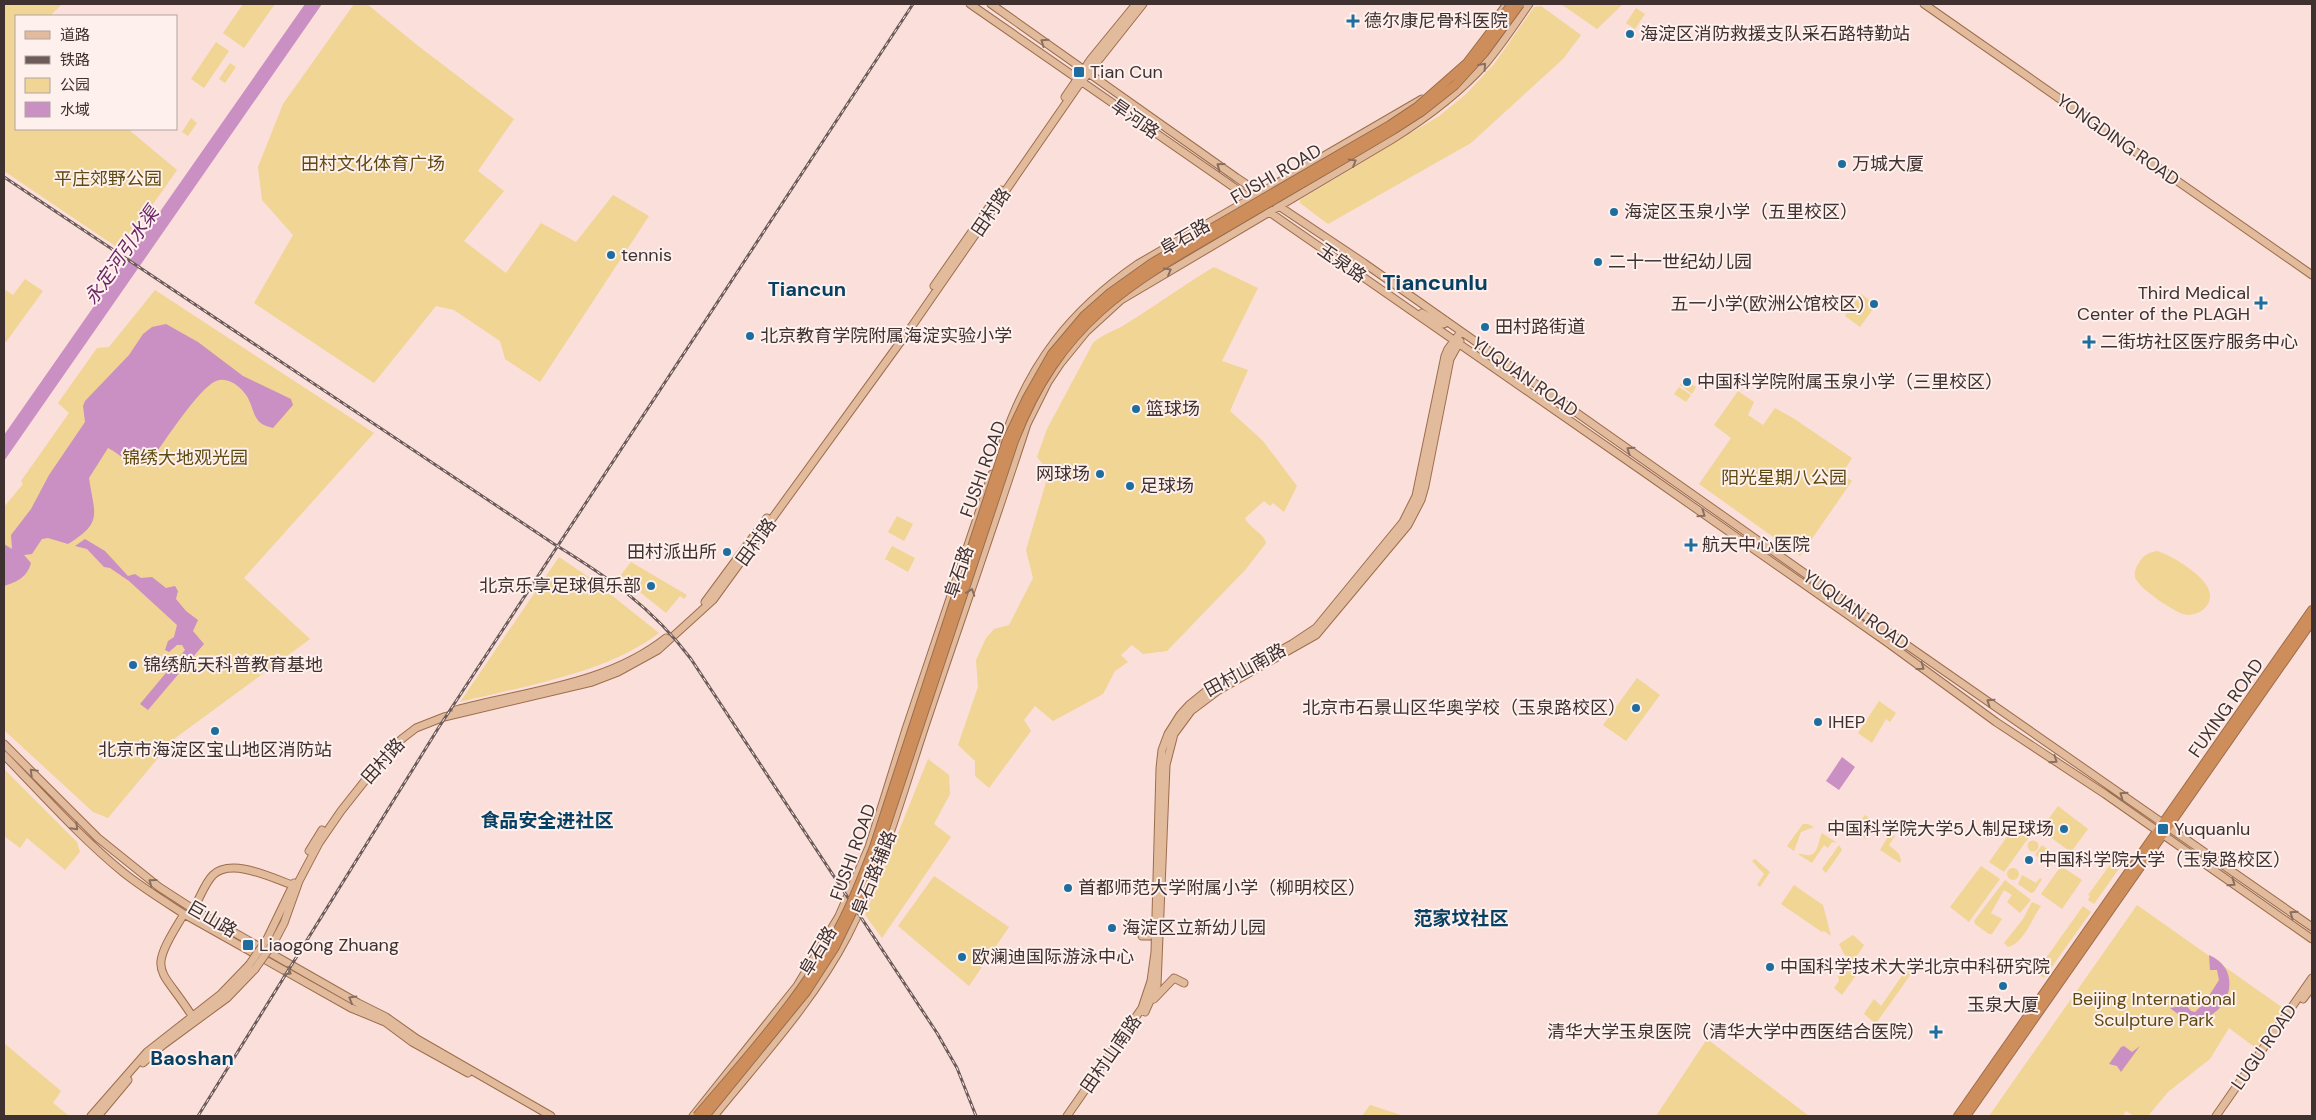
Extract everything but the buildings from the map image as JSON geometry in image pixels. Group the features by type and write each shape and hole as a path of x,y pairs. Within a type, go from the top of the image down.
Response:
{"highway":[{"name":"FUSHI ROAD","path":"697,1116 764,1037 801,988 830,944 854,897 874,847 1007,440 1026,398 1052,354 1084,316 1110,293 1152,263 1390,126 1434,94 1467,63 1512,4"},
{"name":"FUSHI ROAD","path":"705,1116 806,992 847,926 879,852 917,729 1014,442 1033,397 1058,357 1089,320 1141,278 1421,112 1455,85 1472,68 1520,4"},
{"name":"FUXING ROAD","path":"2166,825 2312,610"},
{"name":"FUXING ROAD","path":"2166,825 2312,621"},
{"path":"1966,1116 2166,825"},
{"path":"1958,1116 2161,833"}],"main road":[{"name":"旱河路","path":"970,4 1267,212"},
{"name":"旱河路","path":"991,4 1278,205"},
{"name":"田村路","path":"194,1020 252,967 271,940 314,841 336,810 388,745 401,733 429,717 442,713 602,673 631,660 655,646 703,604 908,324 1080,80 1136,4"},
{"name":"田村路","path":"1087,71 1143,4"},
{"name":"阜石路","path":"693,1116 797,986 822,948 853,887 872,837 906,729 1010,421 1032,374 1046,353 1072,320 1102,291 1138,264 1422,99 1442,83 1469,56 1507,4"},
{"name":"阜石路","path":"922,738 1027,424 1048,382 1086,332 1121,300 1431,115 1486,64 1529,4"},
{"name":"YONGDING ROAD","path":"1924,4 2312,275"},
{"name":"YUQUAN ROAD","path":"1278,205 2312,927"},
{"name":"玉泉路","path":"1267,212 1416,313 1640,470"},
{"path":"1282,221 1282,218 1288,217 1309,231 1323,235"},
{"path":"1416,313 1425,314 1442,324 1444,324 1444,320"},
{"name":"田村山南路","path":"1067,1116 1142,1008 1151,981 1160,768 1163,745 1170,730 1180,714 1203,693 1292,644 1316,628 1394,535 1410,510 1416,496 1445,356 1463,333"},
{"name":"田村山南路","path":"1072,1116 1148,1007 1157,985 1166,765 1173,738 1186,717 1207,697 1316,635 1408,525 1421,500 1450,358 1456,342"},
{"path":"1472,354 1472,350 1476,347 1489,356 1500,360"},
{"path":"1640,470 1648,470 1649,463"},
{"name":"YUQUAN ROAD","path":"1640,470 1883,640 1996,722 2161,833 2312,939"},
{"path":"1670,491 1671,486 1681,486"},
{"path":"1883,640 1888,638 1888,632"},
{"name":"阜石路辅路","path":"714,1116 822,979 847,937 870,888 894,824 922,738"},
{"name":"巨山路","path":"4,744 114,852 149,880 193,909 358,1003 386,1016 407,1034 543,1116"},
{"name":"巨山路","path":"4,755 108,859 184,914 351,1008 385,1022 407,1034 551,1116"},
{"path":"193,909 210,879 218,871 228,868 243,869 295,886"},
{"path":"184,914 162,951 159,963 161,973 194,1020"},
{"path":"1142,936 1149,936 1154,927"},
{"path":"1148,1007 1171,980 1178,978 1184,983"},
{"name":"LUGU ROAD","path":"2216,1116 2312,978"},
{"name":"LUGU ROAD","path":"2221,1116 2312,986"},
{"path":"92,1116 147,1052 194,1020"},
{"path":"98,1116 145,1060 194,1020"}],"green space":[{"name":"平庄郊野公园","path":"4,4 62,4 51,15 15,15 15,130 129,130 177,170 121,250 4,171"},
{"path":"243,4 275,4 244,48 223,33"},
{"name":"田村文化体育广场","path":"354,4 367,4 514,119 478,171 504,191 464,241 506,273 541,223 576,242 613,195 649,216 540,382 505,359 500,341 454,310 436,306 374,383 254,303 293,235 262,200 258,167 283,104"},
{"path":"1561,4 1623,4 1597,29"},
{"path":"1541,6 1581,35 1563,59 1471,143 1328,224 1300,203 1300,200 1439,116 1466,94 1494,64 1534,7"},
{"path":"1636,8 1645,14 1635,29 1626,23"},
{"path":"216,42 229,51 204,88 191,79"},
{"path":"230,63 236,67 225,83 219,79"},
{"path":"191,118 197,123 188,136 182,132"},
{"path":"1214,267 1258,288 1222,361 1248,370 1230,411 1263,441 1297,486 1284,512 1273,503 1270,506 1264,501 1245,518 1265,539 1266,543 1246,569 1167,651 1143,654 1132,645 1121,655 1128,662 1115,671 1103,694 1053,721 1035,706 1024,720 1031,731 989,788 975,776 975,761 958,745 978,687 976,660 986,638 994,629 1009,625 1033,578 1026,550 1049,472 1037,457 1047,429 1093,343"},
{"path":"25,279 43,291 6,342 4,340 4,289 13,295"},
{"name":"锦绣大地观光园","path":"155,290 374,433 244,578 310,639 174,739 108,818 93,812 4,730 4,507 23,484 21,481 69,413 58,403 97,348 109,347"},
{"path":"1861,294 1876,305 1860,327 1845,316"},
{"path":"1684,379 1696,387 1692,394 1680,385"},
{"path":"1679,387 1691,395 1686,402 1674,394"},
{"name":"阳光星期八公园","path":"1738,391 1754,402 1748,415 1763,425 1775,408 1852,458 1842,474 1852,481 1800,556 1699,484 1731,438 1714,425"},
{"path":"897,516 913,524 904,541 888,532"},
{"path":"892,546 915,558 908,572 885,559"},
{"path":"2157,551 2170,556 2186,566 2205,583 2210,594 2210,600 2204,609 2194,614 2183,614 2156,598 2137,581 2135,577 2136,568 2142,558"},
{"path":"559,557 590,578 659,633 638,647 590,668 537,684 460,702"},
{"name":"北京乐享足球俱乐部","path":"631,562 687,595 684,599 680,596 666,613 620,576"},
{"path":"1637,678 1660,695 1626,741 1603,725"},
{"path":"1879,701 1896,713 1890,722 1886,719 1872,743 1858,733"},
{"path":"928,759 949,775 950,794 934,824 951,837 882,938 865,915"},
{"path":"4,769 77,842 80,852 65,870 27,838 20,848 4,836"},
{"name":"中国科学院大学5人制足球场","path":"2058,806 2088,829 2071,852 2040,830"},
{"path":"1865,815 1877,824 1866,839 1853,831"},
{"path":"1803,824 1814,827 1801,832 1794,851 1787,846"},
{"path":"2014,827 2029,837 2004,872 1989,862"},
{"path":"1822,833 1837,843 1832,842 1828,848 1824,845 1812,863 1798,854 1810,855 1816,851"},
{"path":"1890,833 1895,836 1889,845 1899,854 1900,863 1880,850"},
{"path":"2033,840 2039,846 2033,852 2027,846"},
{"path":"1839,845 1842,850 1826,873 1822,869"},
{"path":"2042,845 2057,856 2048,870 2046,869 2050,862 2046,859 2044,861 2035,855"},
{"path":"2115,858 2123,863 2094,904 2088,900 2090,896 2088,895"},
{"path":"1755,859 1770,872 1760,887 1757,885 1764,874 1752,861"},
{"path":"1981,866 2000,879 1969,922 1950,907"},
{"path":"2061,866 2082,880 2062,909 2041,894"},
{"path":"2013,868 2019,874 2013,880 2007,874"},
{"path":"2022,875 2036,883 2040,878 2042,879 2034,892 2031,893 2018,884"},
{"name":"欧澜迪国际游泳中心","path":"934,876 1009,927 969,986 898,926"},
{"path":"2005,880 2031,900 2020,913 2007,902 2012,895 2004,890 1991,913 2002,919 1992,934 1989,934 1975,924 1974,921"},
{"path":"1794,885 1823,905 1831,936 1781,904"},
{"path":"2032,902 2041,906 2019,941 2008,947 2004,943 2023,919"},
{"name":"Beijing International Sculpture Park","path":"2137,905 2283,1008 2257,1049 2229,1028 2210,1059 2168,1092 2148,1116 2134,1116 2126,1111 2123,1116 1989,1116"},
{"path":"2083,906 2091,912 2044,978 2036,972"},
{"path":"1853,935 1864,945 1853,962 1844,954 1839,944"},
{"path":"1915,957 1913,963 1916,967 1875,1023 1864,1014 1865,1012 1874,999 1881,1006"},
{"path":"1845,965 1856,975 1842,995 1834,988 1839,981 1838,976"},
{"path":"1707,1039 1809,1116 1656,1116"},
{"path":"4,1043 61,1091 53,1103 69,1116 4,1116"},
{"path":"1370,1105 1404,1116 1362,1116"}],"water":[{"path":"305,4 322,4 4,461 4,435"},
{"path":"166,324 198,342 243,376 291,399 293,405 273,428 258,421 248,398 239,387 226,380 216,381 191,404 152,459 145,463 134,464 108,448 89,478 94,509 92,523 68,544 48,538 42,539 32,554 24,555 31,563 24,576 4,586 4,544 12,549 11,535 31,509 49,475 85,422 83,406 85,401 129,355 143,334 152,327"},
{"path":"85,539 105,551 128,576 135,574 141,578 152,577 166,588 175,586 178,591 176,599 186,611 198,620 193,631 204,644 148,710 140,704 185,650 182,645 177,645 169,652 165,650 168,641 174,637 177,625 129,581 110,568 104,567 87,549 75,546"},
{"path":"1842,757 1855,767 1839,790 1826,781"},
{"path":"2209,955 2223,965 2229,977 2229,991 2223,1003 2214,1013 2201,1019 2186,1017 2170,1008 2186,1005 2191,1011 2195,1012 2205,1002 2219,980 2217,970 2210,970"},
{"path":"2124,1046 2132,1052 2140,1046 2121,1072 2117,1066 2109,1064 2121,1047"}],"railway":[{"path":"198,1116 439,727 913,4"},
{"path":"4,177 611,581 645,608 676,640 691,659 937,1033 957,1068 976,1116"}],"place":[{"name":"德尔康尼骨科医院","path":"1353,21"},
{"name":"海淀区消防救援支队采石路特勤站","path":"1630,34"},
{"name":"Tian Cun","path":"1079,72"},
{"name":"万城大厦","path":"1842,164"},
{"name":"海淀区玉泉小学（五里校区）","path":"1614,212"},
{"name":"tennis","path":"611,255"},
{"name":"二十一世纪幼儿园","path":"1598,262"},
{"name":"Third Medical Center of the PLAGH","path":"2261,303"},
{"name":"五一小学(欧洲公馆校区)","path":"1874,304"},
{"name":"田村路街道","path":"1485,327"},
{"name":"北京教育学院附属海淀实验小学","path":"750,336"},
{"name":"二街坊社区医疗服务中心","path":"2089,342"},
{"name":"中国科学院附属玉泉小学（三里校区）","path":"1687,382"},
{"name":"篮球场","path":"1136,409"},
{"name":"网球场","path":"1100,474"},
{"name":"足球场","path":"1130,486"},
{"name":"航天中心医院","path":"1691,545"},
{"name":"田村派出所","path":"727,552"},
{"name":"北京乐享足球俱乐部","path":"651,586"},
{"name":"锦绣航天科普教育基地","path":"133,665"},
{"name":"北京市石景山区华奥学校（玉泉路校区）","path":"1636,708"},
{"name":"IHEP","path":"1818,722"},
{"name":"北京市海淀区宝山地区消防站","path":"215,731"},
{"name":"中国科学院大学5人制足球场","path":"2064,829"},
{"name":"Yuquanlu","path":"2163,829"},
{"name":"中国科学院大学（玉泉路校区）","path":"2029,860"},
{"name":"首都师范大学附属小学（柳明校区）","path":"1068,888"},
{"name":"海淀区立新幼儿园","path":"1112,928"},
{"name":"Liaogong Zhuang","path":"248,945"},
{"name":"欧澜迪国际游泳中心","path":"962,957"},
{"name":"中国科学技术大学北京中科研究院","path":"1770,967"},
{"name":"玉泉大厦","path":"2003,986"},
{"name":"清华大学玉泉医院（清华大学中西医结合医院）","path":"1936,1032"}],"district":[{"name":"Tiancunlu","path":"1435,282"},
{"name":"Tiancun","path":"807,289"},
{"name":"食品安全进社区","path":"547,820"},
{"name":"范家坟社区","path":"1461,918"},
{"name":"Baoshan","path":"192,1058"}],"water label":[{"name":"永定河引水渠","path":"121,255"}]}
